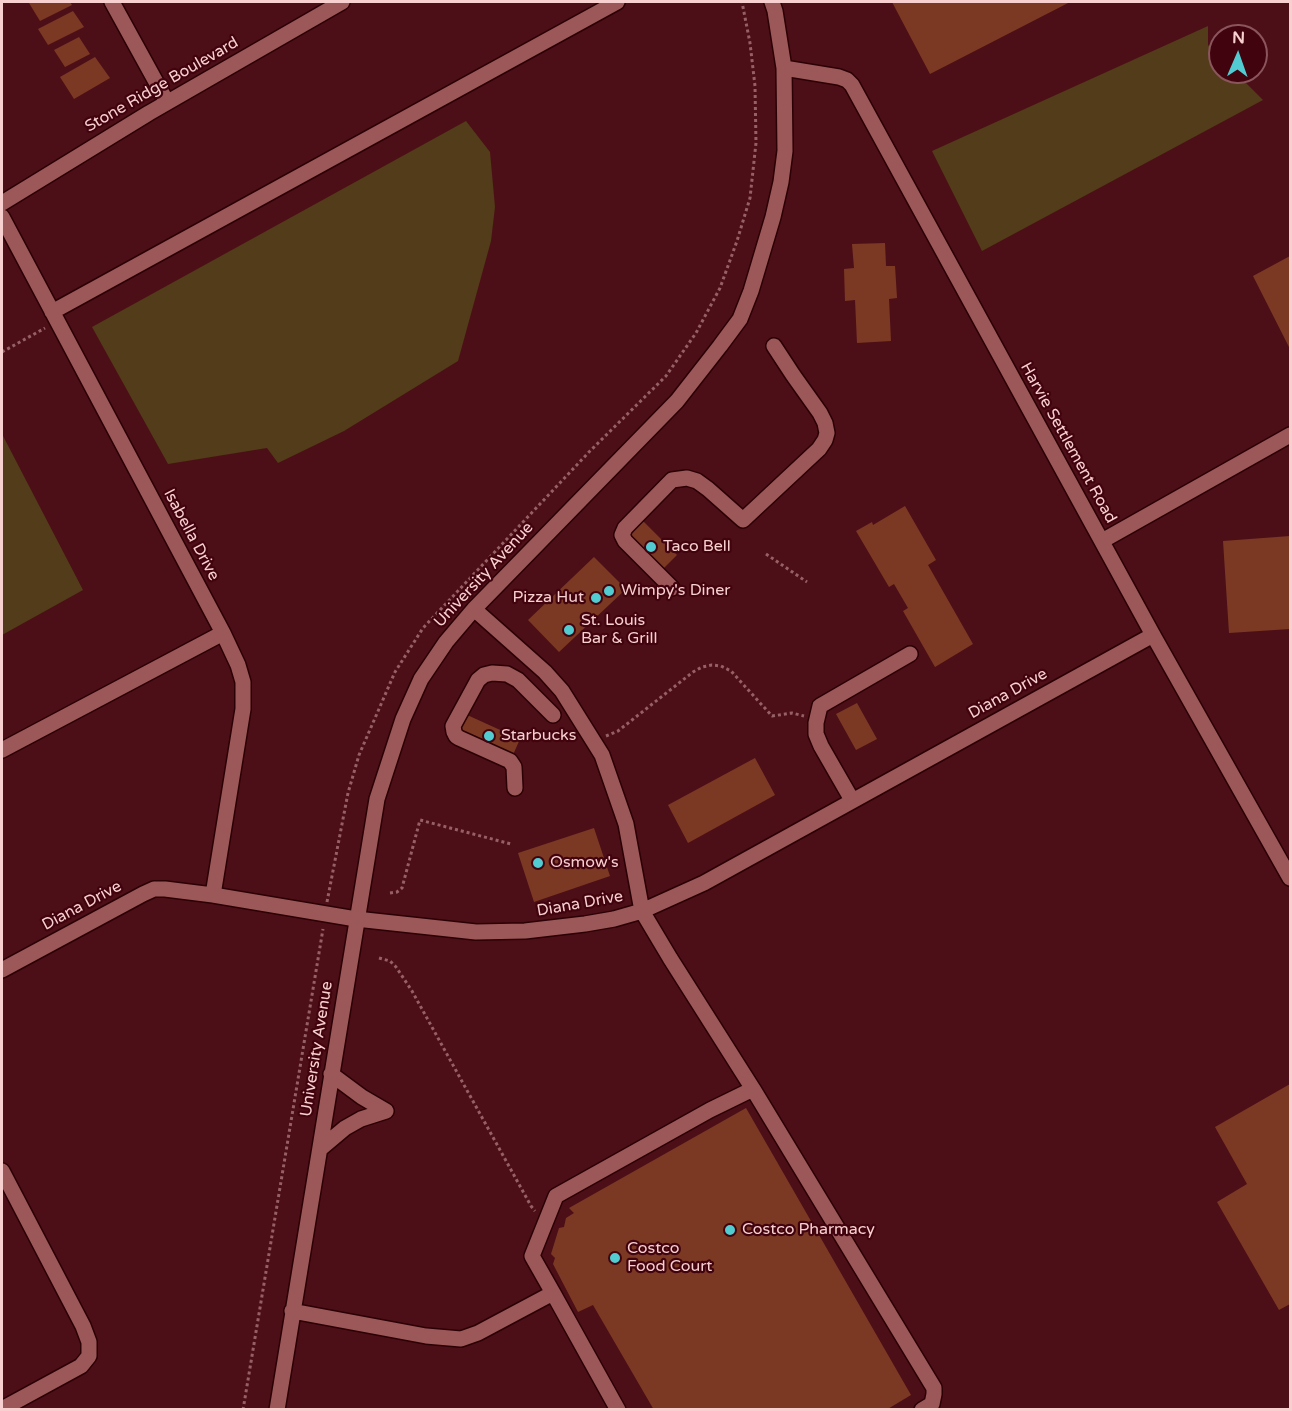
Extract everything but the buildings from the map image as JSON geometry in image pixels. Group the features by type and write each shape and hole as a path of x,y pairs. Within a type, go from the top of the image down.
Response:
{"street":[{"path":"112,2 167,102"},
{"name":"Stone Ridge Boulevard","path":"2,202 167,102 342,2"},
{"path":"54,317 617,2"},
{"name":"University Avenue","path":"277,1410 376,799 403,719 421,680 446,642 474,609 677,401 740,319 760,265 773,217 785,151 784,68 772,2"},
{"name":"Harvie Settlement Road","path":"784,68 839,77 852,85 1153,635 1290,878"},
{"name":"Isabella Drive","path":"2,217 238,664 243,682 243,709 213,895"},
{"path":"672,588 625,542 622,535 625,528 672,480 687,478 697,481 743,520 819,449 825,440 827,433 820,413 774,346"},
{"path":"1102,541 1290,435"},
{"path":"474,609 545,672 562,691 602,754 626,824 642,910 934,1388 932,1404 922,1410"},
{"path":"2,750 223,633"},
{"name":"Diana Drive","path":"2,970 154,889 213,895 356,919 476,932 525,931 614,919 642,910 704,883 1153,635"},
{"path":"852,800 816,734 816,720 820,706 910,654"},
{"path":"515,788 514,767 510,761 459,738 453,726 478,680 484,675 499,672 518,680 553,715"},
{"path":"320,1149 345,1128 361,1119 386,1111 331,1074"},
{"path":"618,1410 532,1256 556,1196 710,1110 753,1089"},
{"path":"2,1171 83,1326 89,1342 89,1356 81,1366 2,1409"},
{"path":"292,1311 426,1336 461,1339 478,1333 554,1293"}],"path":[{"path":"2,352 54,317"},
{"path":"766,554 807,582"},
{"path":"594,741 618,731 693,672 712,665 731,671 772,716 792,713 816,720"},
{"path":"390,893 402,888 420,820 511,844"},
{"path":"379,958 390,961 396,967 412,991 531,1206 548,1217"}],"shaded area":[{"path":"1208,26 1208,84 1247,84 1263,100 982,251 932,151"},
{"path":"466,121 490,152 495,207 491,241 458,361 344,431 278,463 267,448 168,464 92,327"},
{"path":"2,434 83,590 2,635"}],"place":[{"name":"Taco Bell","path":"651,547"},
{"name":"Wimpy's Diner","path":"609,591"},
{"name":"Pizza Hut","path":"596,598"},
{"name":"St. Louis Bar & Grill","path":"569,630"},
{"name":"Starbucks","path":"489,736"},
{"name":"Osmow's","path":"538,863"},
{"name":"Costco Pharmacy","path":"730,1230"},
{"name":"Costco Food Court","path":"615,1258"}]}
